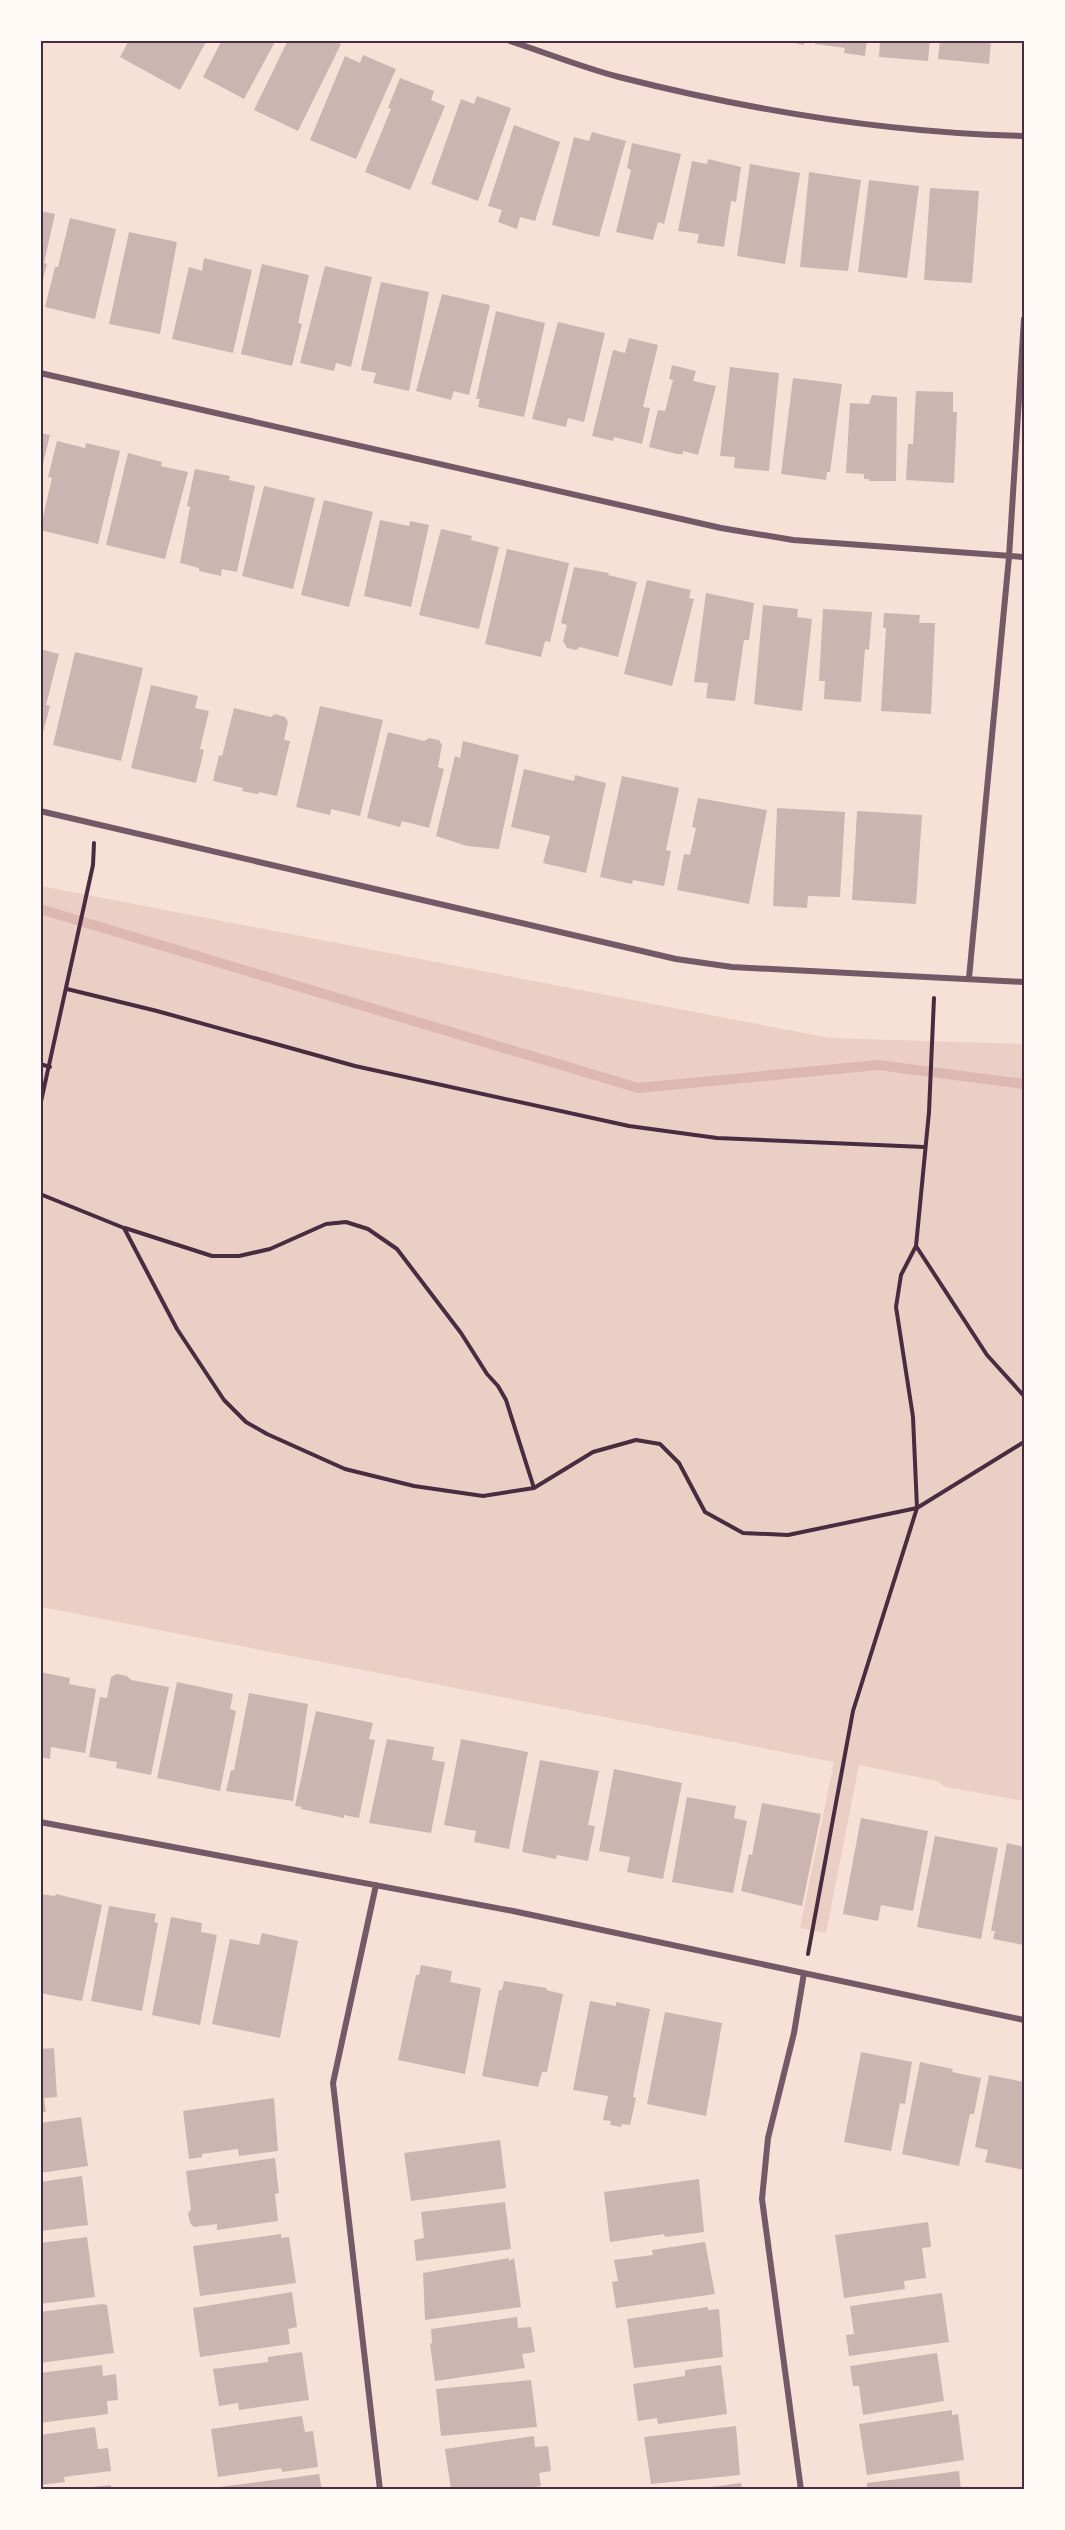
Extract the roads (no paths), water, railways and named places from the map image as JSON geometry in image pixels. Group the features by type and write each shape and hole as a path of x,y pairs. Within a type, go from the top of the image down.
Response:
{"street":[{"path":"507,40 618,76 726,100 849,122 1024,136"},
{"path":"969,978 1009,557 1024,319"},
{"path":"40,373 721,528 793,540 1024,557"},
{"path":"40,811 676,959 732,967 1024,982"},
{"path":"40,1822 513,1911 864,1988 1024,2020"},
{"path":"376,1886 333,2083 380,2490"},
{"path":"801,2490 762,2199 768,2138 794,2033 804,1973"}],"waterway":[{"path":"40,909 638,1088 878,1065 1024,1084"}]}
